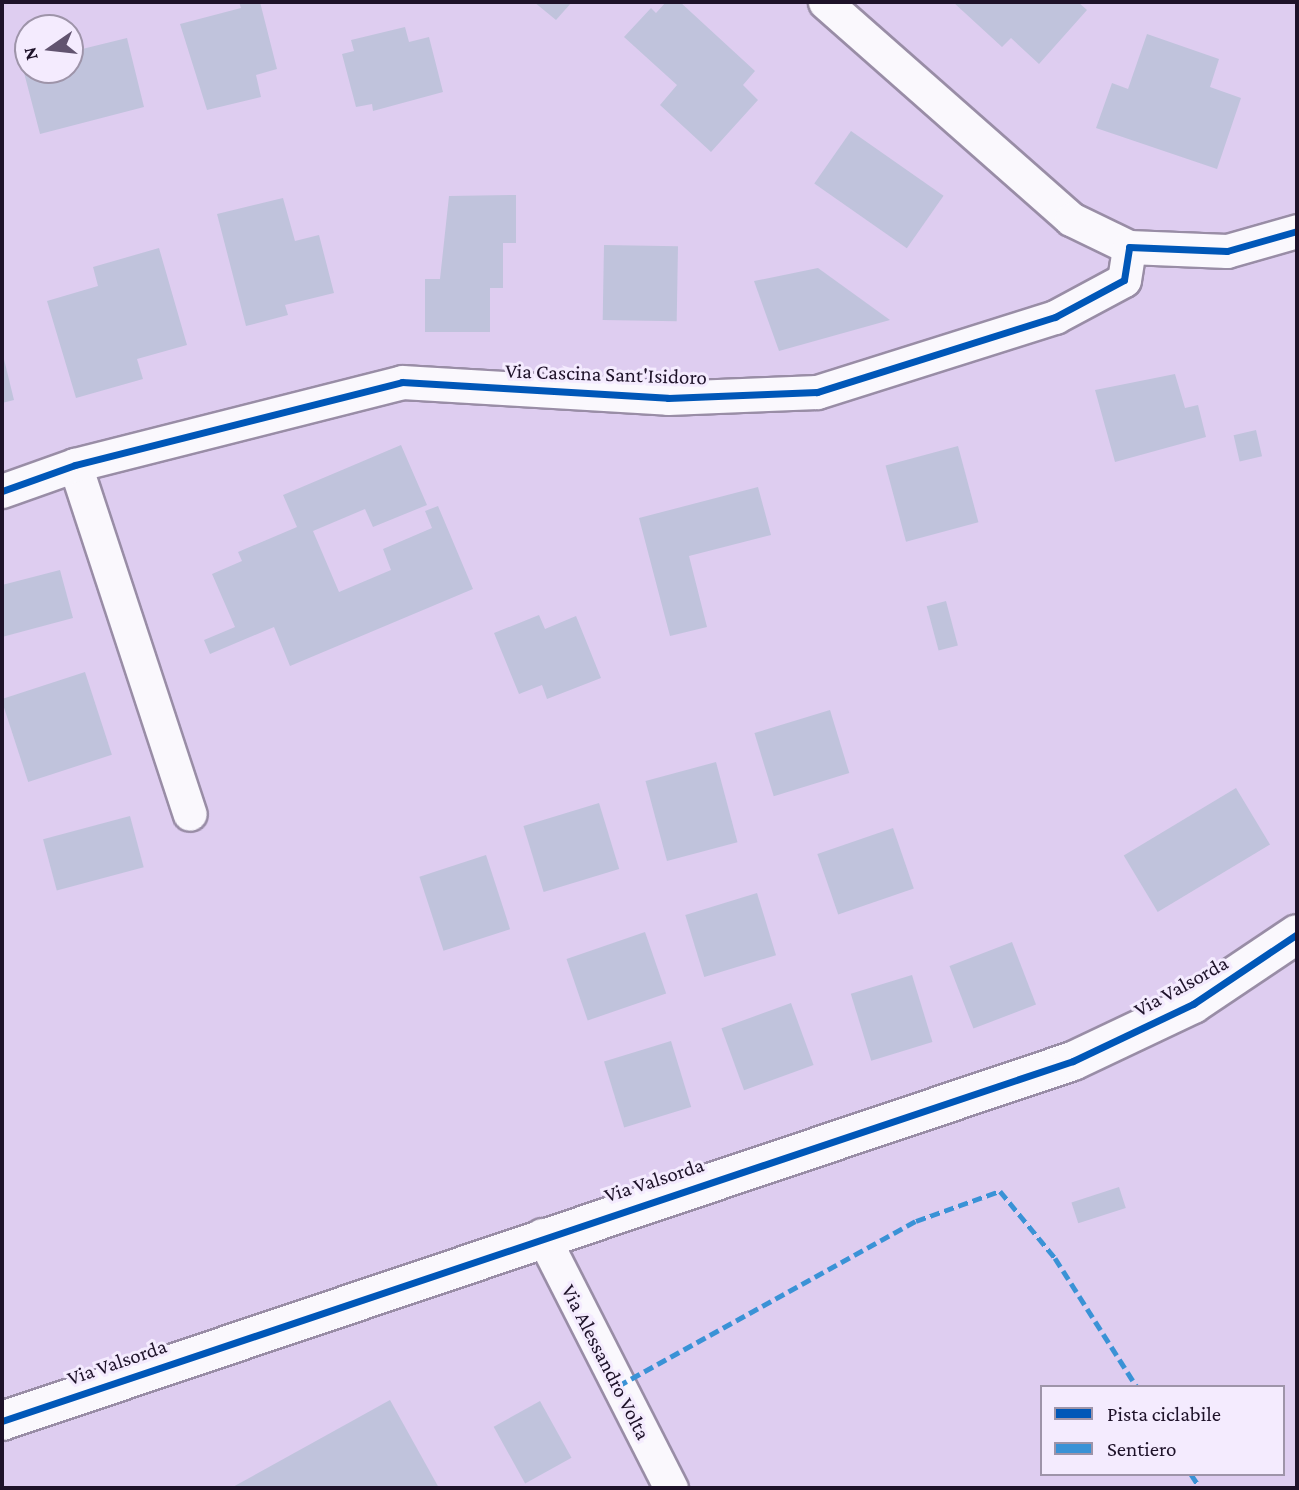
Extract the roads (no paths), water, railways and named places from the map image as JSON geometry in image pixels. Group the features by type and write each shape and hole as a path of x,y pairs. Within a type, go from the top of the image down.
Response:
{"street":[{"path":"825,2 1071,219 1129,247 1227,251 1297,231"},
{"name":"Via Cascina Sant'Isidoro","path":"2,491 75,465 402,382 668,398 817,392 1055,317 1124,280 1129,247"},
{"path":"75,465 190,814"},
{"name":"Via Valsorda","path":"2,1420 542,1235 1073,1061 1193,1004 1297,934"},
{"name":"Via Alessandro Volta","path":"542,1235 671,1488"}]}
